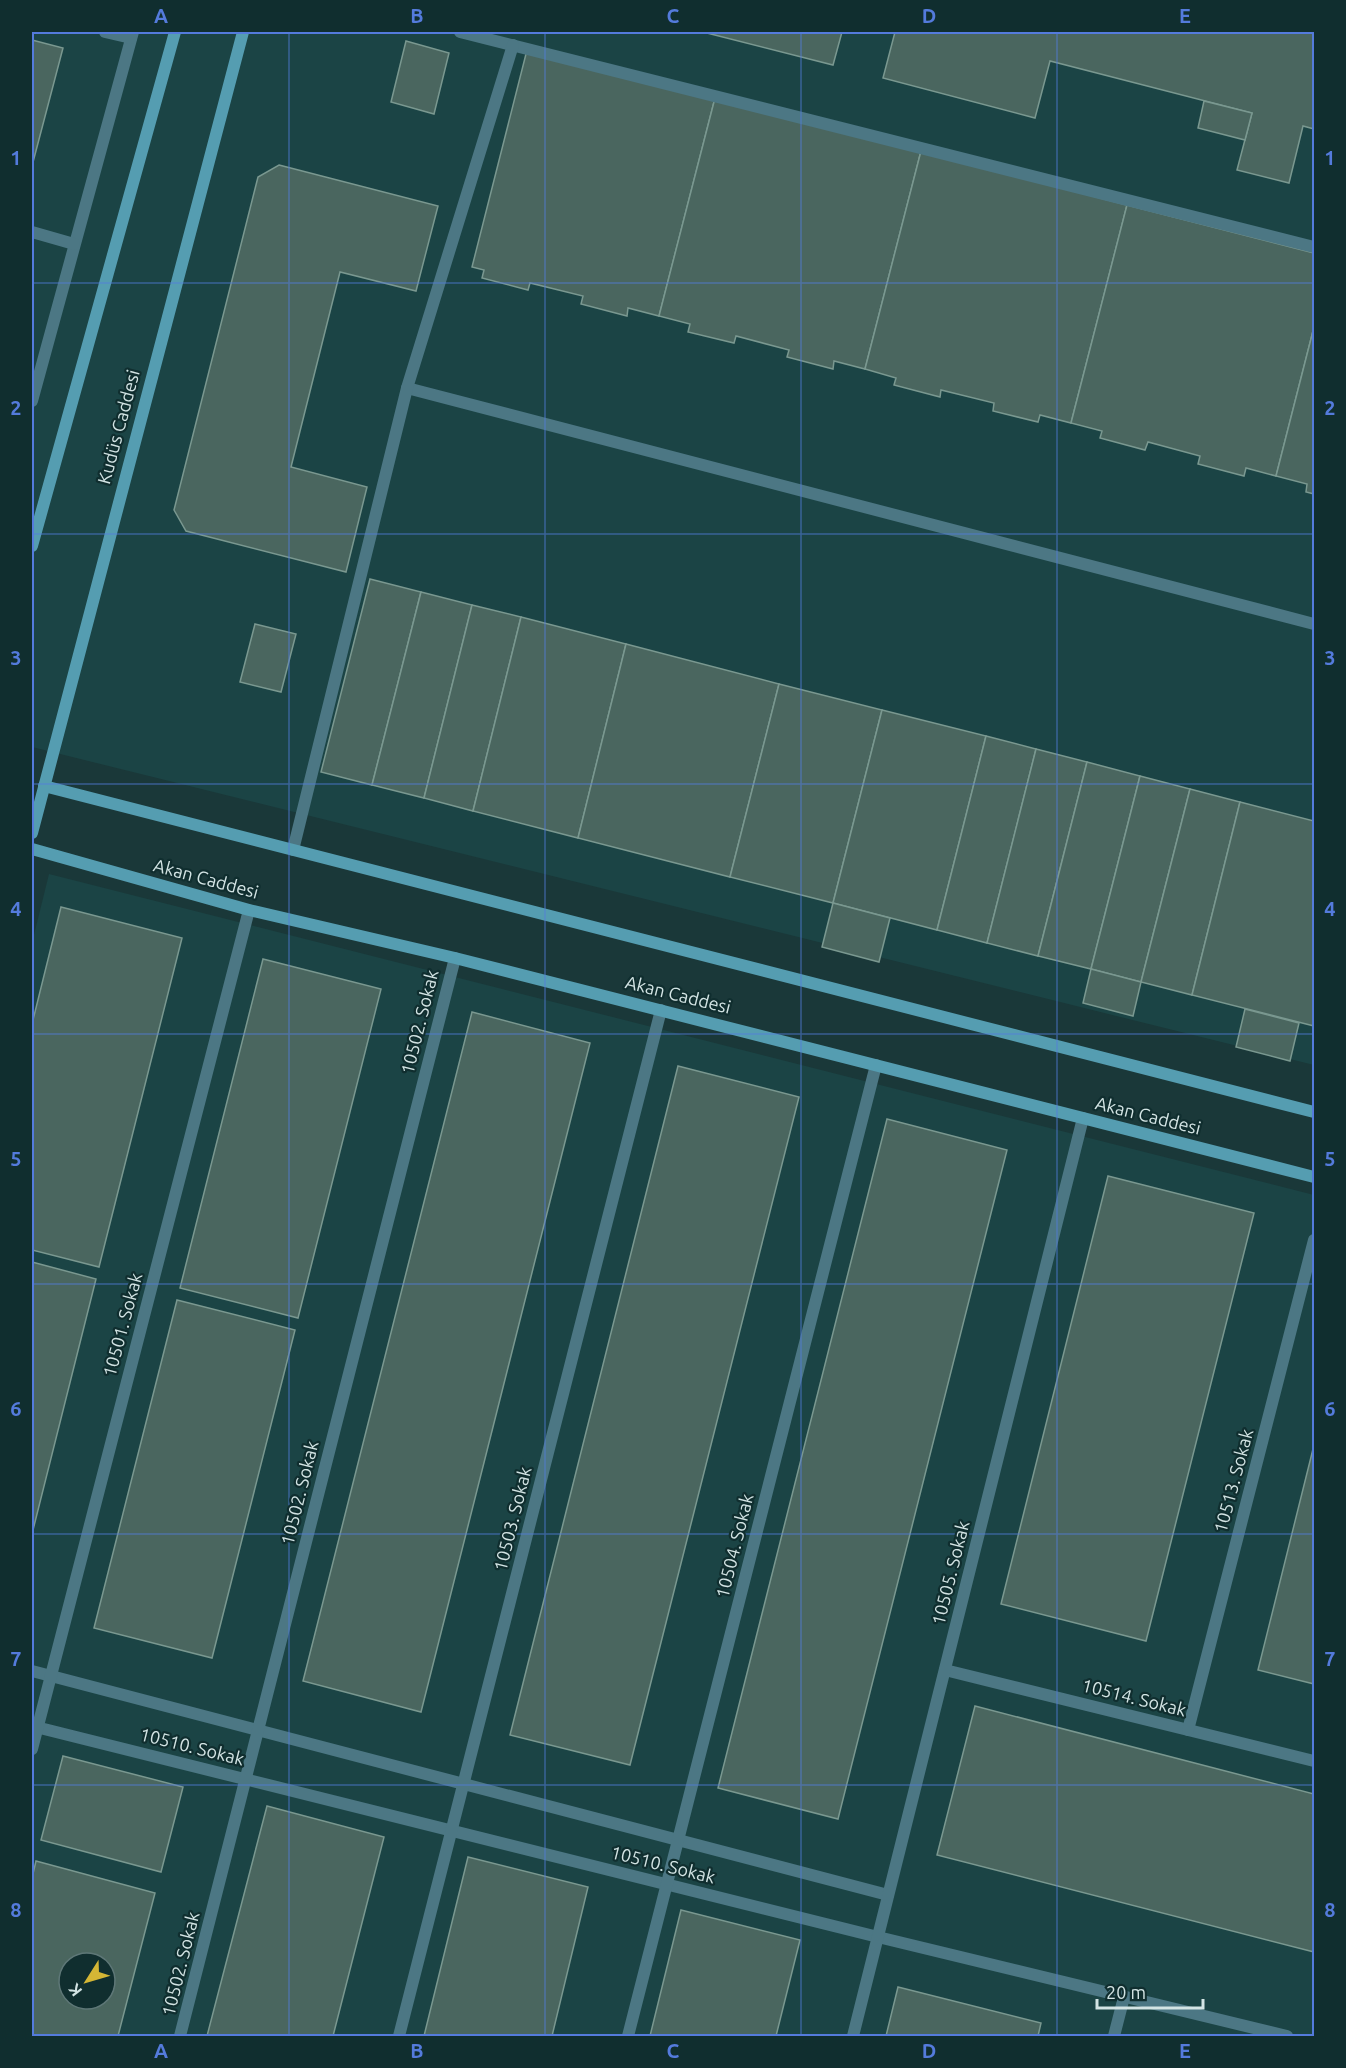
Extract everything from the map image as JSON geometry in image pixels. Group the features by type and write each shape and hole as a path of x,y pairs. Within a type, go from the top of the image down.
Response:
{"street":[{"path":"32,401 132,35 105,32"},
{"path":"32,546 175,32"},
{"name":"Kudüs Caddesi","path":"32,833 243,32"},
{"path":"460,32 1314,247"},
{"path":"293,850 407,388 513,45"},
{"path":"32,232 75,244"},
{"path":"407,388 1314,624"},
{"path":"44,786 1314,1112"},
{"name":"Akan Caddesi","path":"32,849 249,909 661,1010 1314,1178"},
{"name":"10501. Sokak","path":"32,1749 34,1726 50,1676 249,909"},
{"name":"10502. Sokak","path":"180,2037 455,958"},
{"name":"10503. Sokak","path":"399,2037 661,1010"},
{"name":"10504. Sokak","path":"628,2037 876,1065"},
{"name":"10505. Sokak","path":"853,2037 1083,1118"},
{"name":"10513. Sokak","path":"1188,1730 1314,1240"},
{"name":"10514. Sokak","path":"945,1670 1314,1761"},
{"name":"10510. Sokak","path":"32,1671 888,1895"},
{"name":"10510. Sokak","path":"34,1726 667,1885 1287,2037"},
{"path":"1114,2037 1124,1997"}],"shaded area":[{"path":"32,32 1314,32 1314,1065 32,747"},
{"path":"49,874 1314,1195 1314,2036 32,2036 32,943"}],"building":[{"path":"703,32 842,32 833,65"},
{"path":"895,32 1314,32 1314,129 1303,126 1289,183 1237,170 1252,113 1050,61 1035,118 883,78"},
{"path":"32,40 63,48 32,166"},
{"path":"406,41 449,53 434,114 391,102"},
{"path":"527,50 715,98 659,316 628,308 627,316 581,304 583,296 530,283 528,290 482,278 484,270 472,267"},
{"path":"715,98 921,151 865,369 834,361 833,369 787,357 789,350 736,336 734,343 688,332 690,324 659,316"},
{"path":"1204,101 1252,113 1245,140 1198,128"},
{"path":"921,151 1127,205 1071,423 1040,415 1038,422 993,411 994,403 941,390 940,397 894,385 896,378 865,369"},
{"path":"279,165 438,206 416,291 340,272 291,467 367,487 346,572 186,531 174,510 258,177"},
{"path":"1127,205 1314,253 1314,327 1276,476 1246,468 1244,476 1198,464 1200,456 1148,442 1145,450 1100,438 1102,431 1071,423"},
{"path":"1314,327 1314,494 1306,492 1307,484 1276,476"},
{"path":"370,579 421,592 372,785 321,772"},
{"path":"421,592 472,605 424,798 372,785"},
{"path":"472,605 521,617 473,811 424,798"},
{"path":"521,617 626,644 578,838 473,811"},
{"path":"255,624 296,634 281,692 240,682"},
{"path":"626,644 779,684 730,877 578,838"},
{"path":"779,684 882,710 833,903 730,877"},
{"path":"882,710 986,736 937,930 833,903"},
{"path":"986,736 1036,749 987,943 937,930"},
{"path":"1036,749 1087,762 1038,956 987,943"},
{"path":"1087,762 1140,776 1091,969 1038,956"},
{"path":"1140,776 1190,789 1141,982 1091,969"},
{"path":"1190,789 1240,802 1192,995 1141,982"},
{"path":"1240,802 1314,821 1314,1026 1192,995"},
{"path":"833,903 890,918 879,962 822,947"},
{"path":"61,907 182,938 99,1267 32,1250 32,1024"},
{"path":"263,959 381,989 298,1318 180,1288"},
{"path":"1091,969 1141,982 1133,1016 1083,1003"},
{"path":"1245,1009 1299,1023 1290,1061 1236,1047"},
{"path":"472,1012 590,1043 421,1712 303,1681"},
{"path":"678,1066 799,1097 630,1765 510,1735"},
{"path":"887,1119 1007,1150 838,1819 718,1788"},
{"path":"1108,1176 1254,1213 1146,1641 1001,1604"},
{"path":"32,1262 96,1279 32,1534"},
{"path":"177,1300 295,1330 212,1658 94,1628"},
{"path":"1314,1445 1314,1684 1258,1670"},
{"path":"975,1706 1314,1794 1314,1952 937,1855"},
{"path":"63,1756 183,1787 161,1872 41,1840"},
{"path":"267,1806 384,1837 333,2036 207,2036"},
{"path":"468,1857 588,1887 552,2036 424,2036"},
{"path":"36,1861 155,1893 118,2036 32,2036 32,1878"},
{"path":"681,1910 800,1940 776,2036 650,2036"},
{"path":"898,1987 1041,2023 1038,2036 886,2036"}]}
